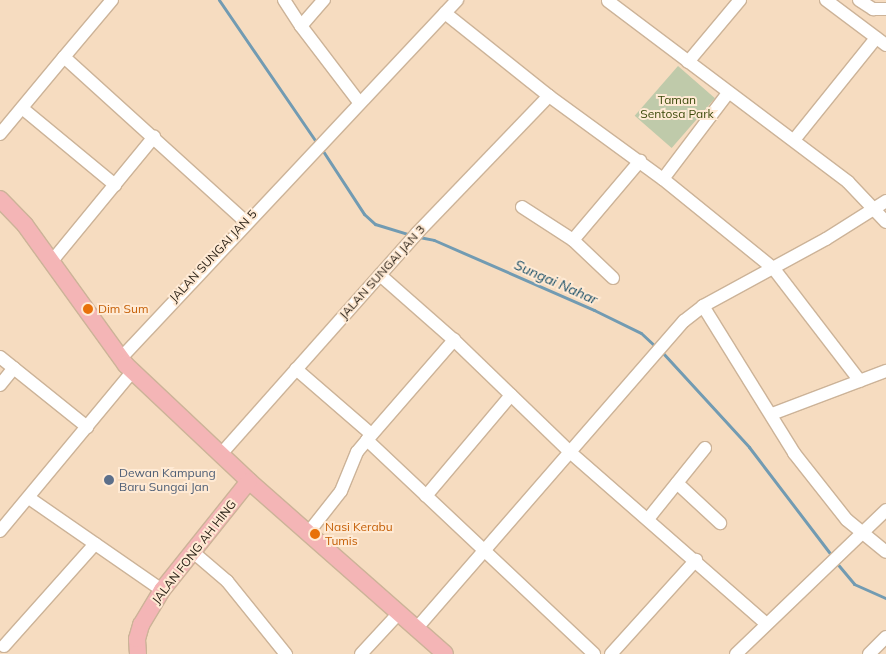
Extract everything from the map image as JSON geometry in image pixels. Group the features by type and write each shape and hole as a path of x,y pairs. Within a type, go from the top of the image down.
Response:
{"main road":[{"path":"0,199 14,212 52,261 121,358 133,371 250,481 445,654"},
{"name":"JALAN FONG AH HING","path":"138,654 137,638 141,625 162,590 250,481"}],"street":[{"path":"0,134 112,0"},
{"path":"284,0 300,26 359,102"},
{"path":"300,26 324,0"},
{"name":"JALAN SUNGAI JAN 5","path":"121,358 307,157 457,0"},
{"path":"688,62 740,0"},
{"path":"794,140 881,42 826,0"},
{"path":"859,0 873,9 886,9"},
{"path":"608,1 880,204 886,222"},
{"path":"445,13 549,96 664,179 774,269 860,381"},
{"path":"64,57 246,222"},
{"path":"664,179 728,92"},
{"name":"JALAN SUNGAI JAN 3","path":"221,454 417,233 549,96"},
{"path":"22,108 115,185"},
{"path":"52,261 154,138"},
{"path":"573,240 640,161"},
{"path":"416,629 485,552 684,321 704,306 774,269 880,204"},
{"path":"522,206 573,240 613,278"},
{"path":"380,275 454,340 571,452 696,560 766,624"},
{"path":"704,306 772,414 794,453 832,504 862,534 886,552"},
{"path":"308,533 341,491 357,452 454,340"},
{"path":"0,358 87,426"},
{"path":"0,384 14,368"},
{"path":"296,369 369,437 426,496 594,654"},
{"path":"0,531 133,371"},
{"path":"772,414 886,371"},
{"path":"426,496 511,394"},
{"path":"648,519 705,448"},
{"path":"677,483 720,523"},
{"path":"29,498 162,590"},
{"path":"736,654 821,570 886,510"},
{"path":"4,646 95,544"},
{"path":"193,552 227,581 286,654"},
{"path":"611,654 696,560"},
{"path":"361,654 398,614"},
{"path":"869,654 886,637"}],"green space":[{"name":"Taman Sentosa Park","path":"678,66 715,98 672,148 635,116"}],"waterway":[{"name":"Sungai Nahar","path":"219,0 317,143"},
{"name":"Sungai Nahar","path":"321,148 364,214 375,224 411,235"},
{"name":"Sungai Nahar","path":"419,237 434,240 594,310 641,333 657,348"},
{"name":"Sungai Nahar","path":"662,352 749,447 832,556"},
{"name":"Sungai Nahar","path":"835,561 854,584 886,598"}],"place":[{"name":"Dim Sum","path":"88,309"},
{"name":"Dewan Kampung Baru Sungai Jan","path":"109,480"},
{"name":"Nasi Kerabu Tumis","path":"315,534"}]}
